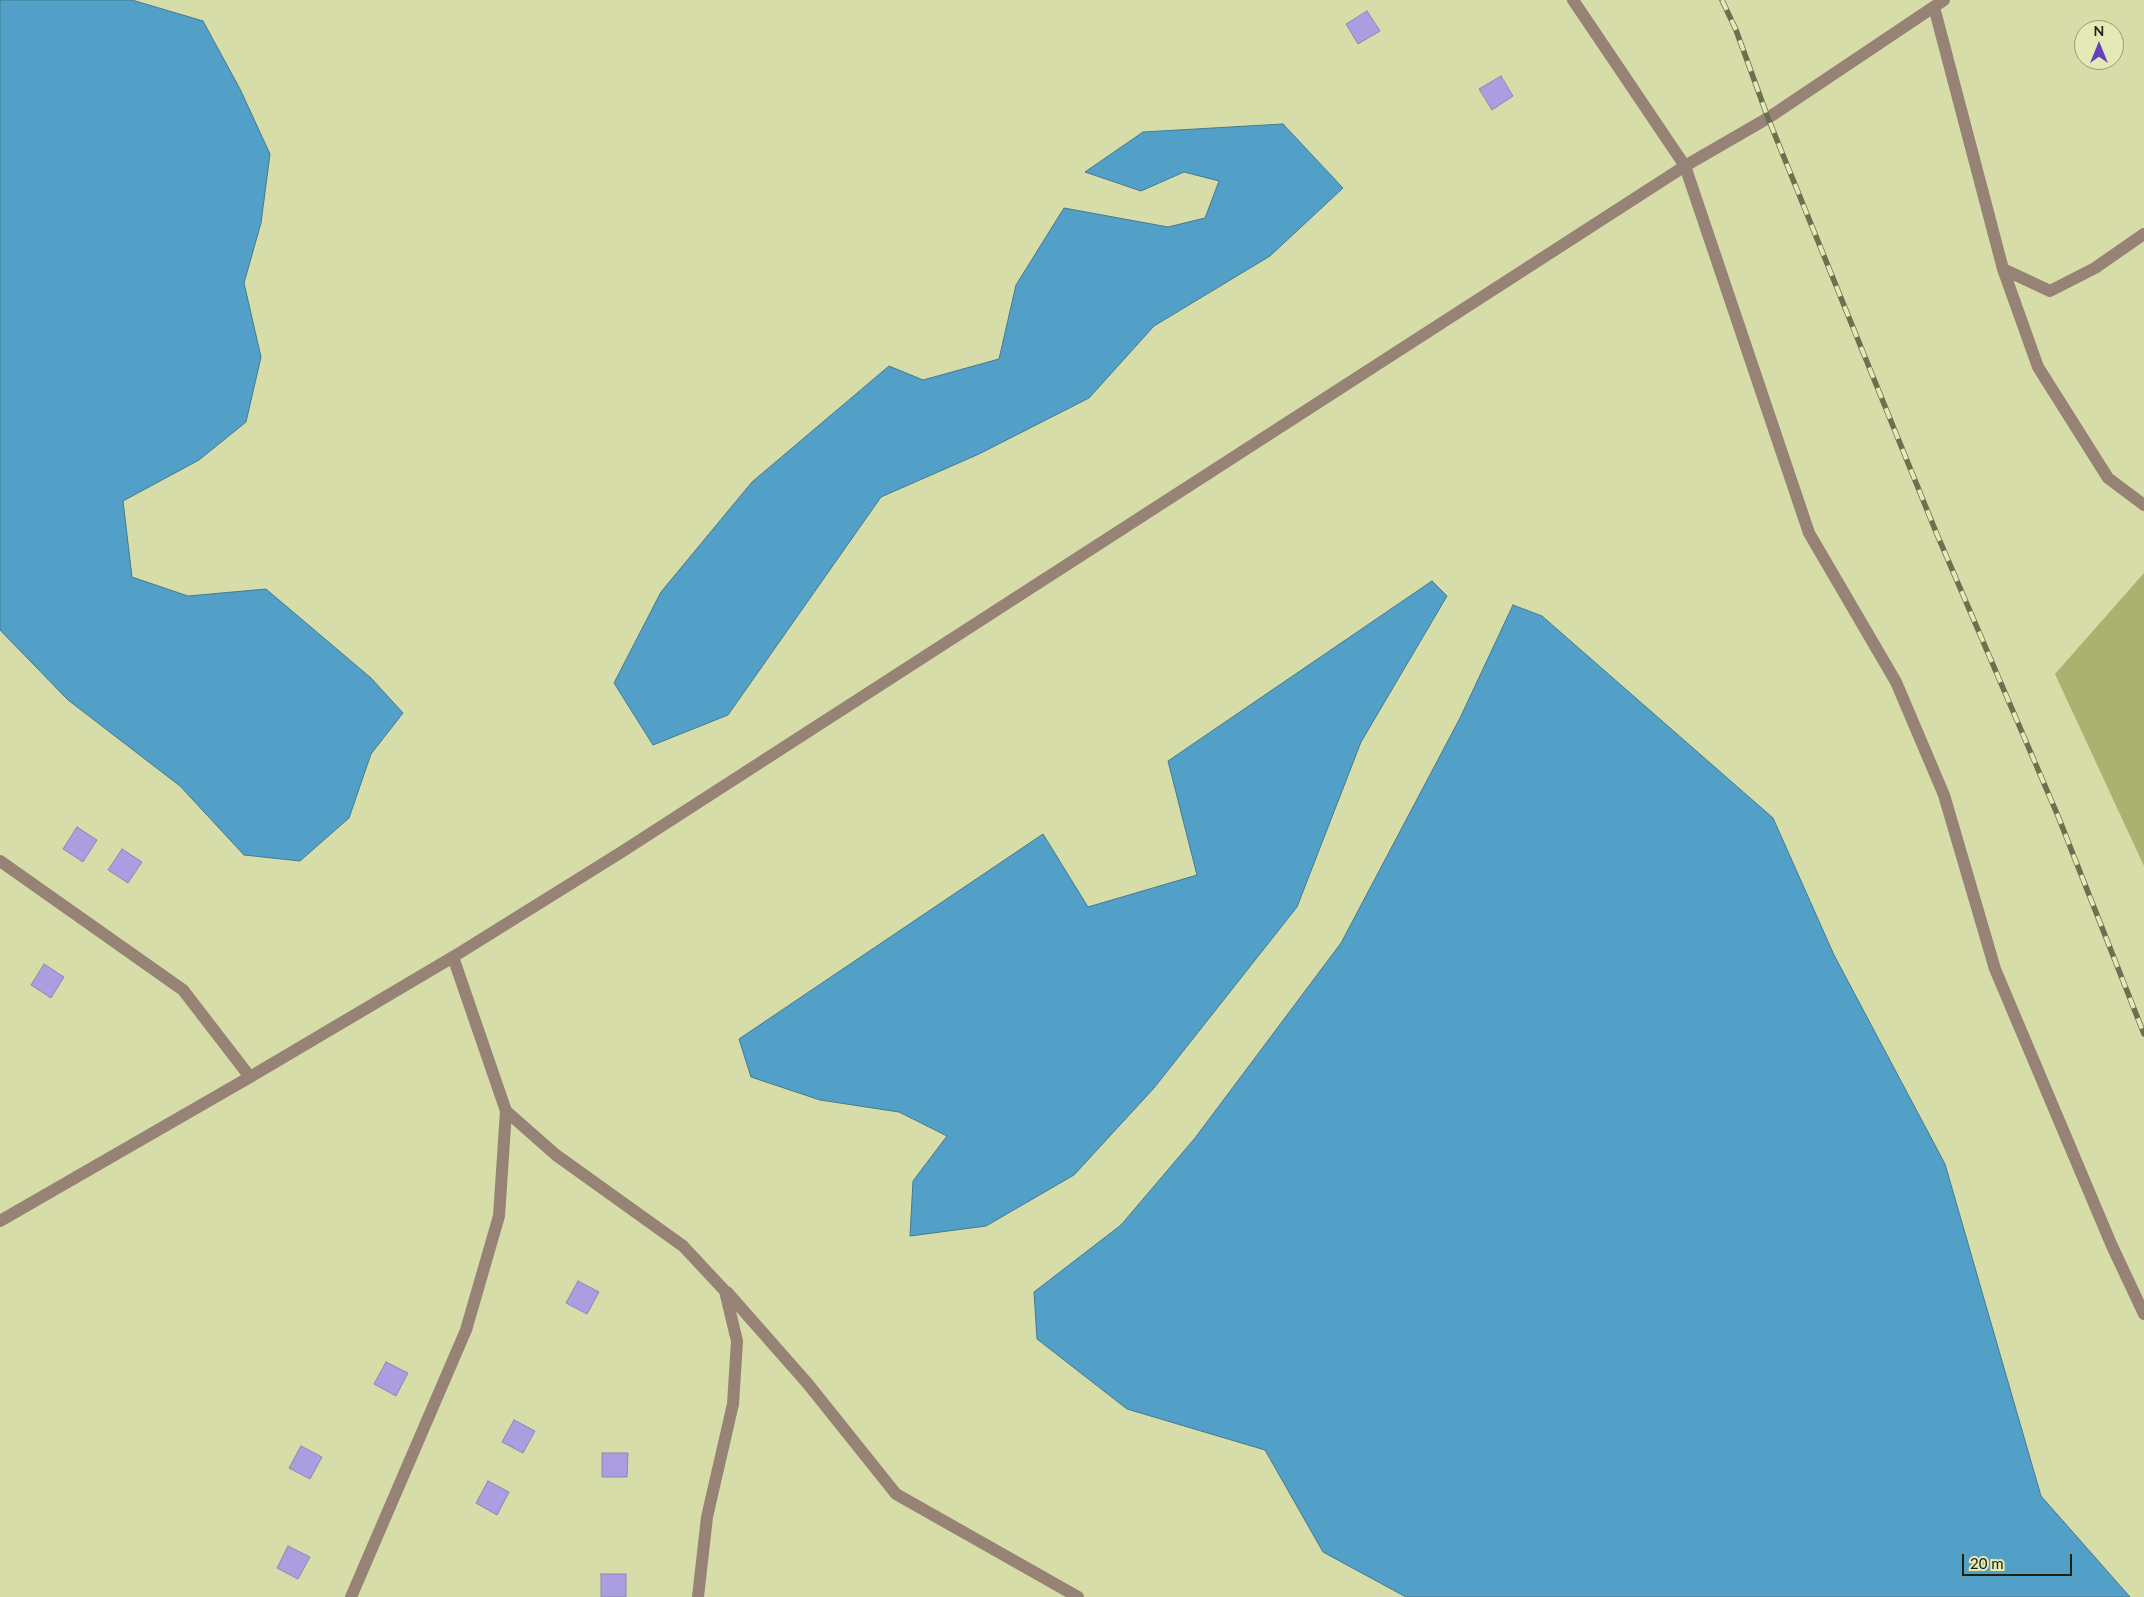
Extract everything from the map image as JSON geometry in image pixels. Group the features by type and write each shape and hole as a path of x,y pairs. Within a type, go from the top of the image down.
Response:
{"street":[{"path":"1573,0 1685,166 1808,533 1896,682 1944,795 1995,969 2112,1246 2144,1314"},
{"path":"0,1221 453,957 636,842 1685,166 1768,118 1939,4 2003,269 2038,367 2108,478 2144,505"},
{"path":"2003,269 2050,291 2095,268 2144,234"},
{"path":"0,861 183,990 250,1077"},
{"path":"351,1597 466,1330 499,1216 506,1111 453,957"},
{"path":"506,1111 556,1155 683,1246 725,1290 808,1384 896,1494 1078,1597"},
{"path":"698,1597 707,1516 733,1404 737,1341 725,1290"}],"green space":[{"path":"2144,573 2144,866 2055,674"}],"water":[{"path":"0,0 132,0 203,21 240,89 270,154 261,223 244,283 261,357 246,422 199,460 123,501 132,577 188,596 266,589 371,678 403,713 371,754 349,818 300,861 244,855 180,786 68,700 0,630"},
{"path":"1283,124 1343,188 1270,256 1154,326 1089,398 979,454 881,497 728,715 653,745 614,683 661,592 752,482 889,366 923,380 999,359 1016,285 1064,208 1168,227 1205,218 1219,181 1184,172 1141,191 1085,172 1143,132"},
{"path":"1432,581 1447,596 1361,742 1297,907 1154,1088 1074,1175 986,1226 910,1236 913,1181 947,1136 899,1112 820,1100 751,1077 739,1039 1043,834 1088,907 1197,875 1168,761"},
{"path":"1513,605 1542,616 1773,818 1834,955 1945,1164 2041,1496 2130,1597 1406,1597 1323,1552 1265,1450 1127,1409 1037,1339 1034,1292 1121,1225 1195,1138 1341,943 1460,718"}],"building":[{"path":"1367,11 1380,31 1358,44 1346,24"},
{"path":"1501,76 1513,96 1492,110 1479,89"},
{"path":"77,827 97,840 83,862 63,849"},
{"path":"122,849 142,862 128,883 108,870"},
{"path":"44,964 64,977 51,998 31,985"},
{"path":"578,1281 599,1292 587,1314 566,1303"},
{"path":"386,1362 408,1373 396,1396 374,1384"},
{"path":"514,1420 535,1431 523,1453 502,1442"},
{"path":"301,1446 322,1457 310,1479 289,1468"},
{"path":"602,1453 628,1453 627,1477 602,1477"},
{"path":"488,1481 509,1492 497,1515 476,1503"},
{"path":"288,1546 310,1557 298,1579 277,1568"},
{"path":"601,1574 626,1574 626,1597 601,1597"}],"railway":[{"path":"1722,0 1736,30 1768,118 1936,532 2058,816 2144,1034"}]}
